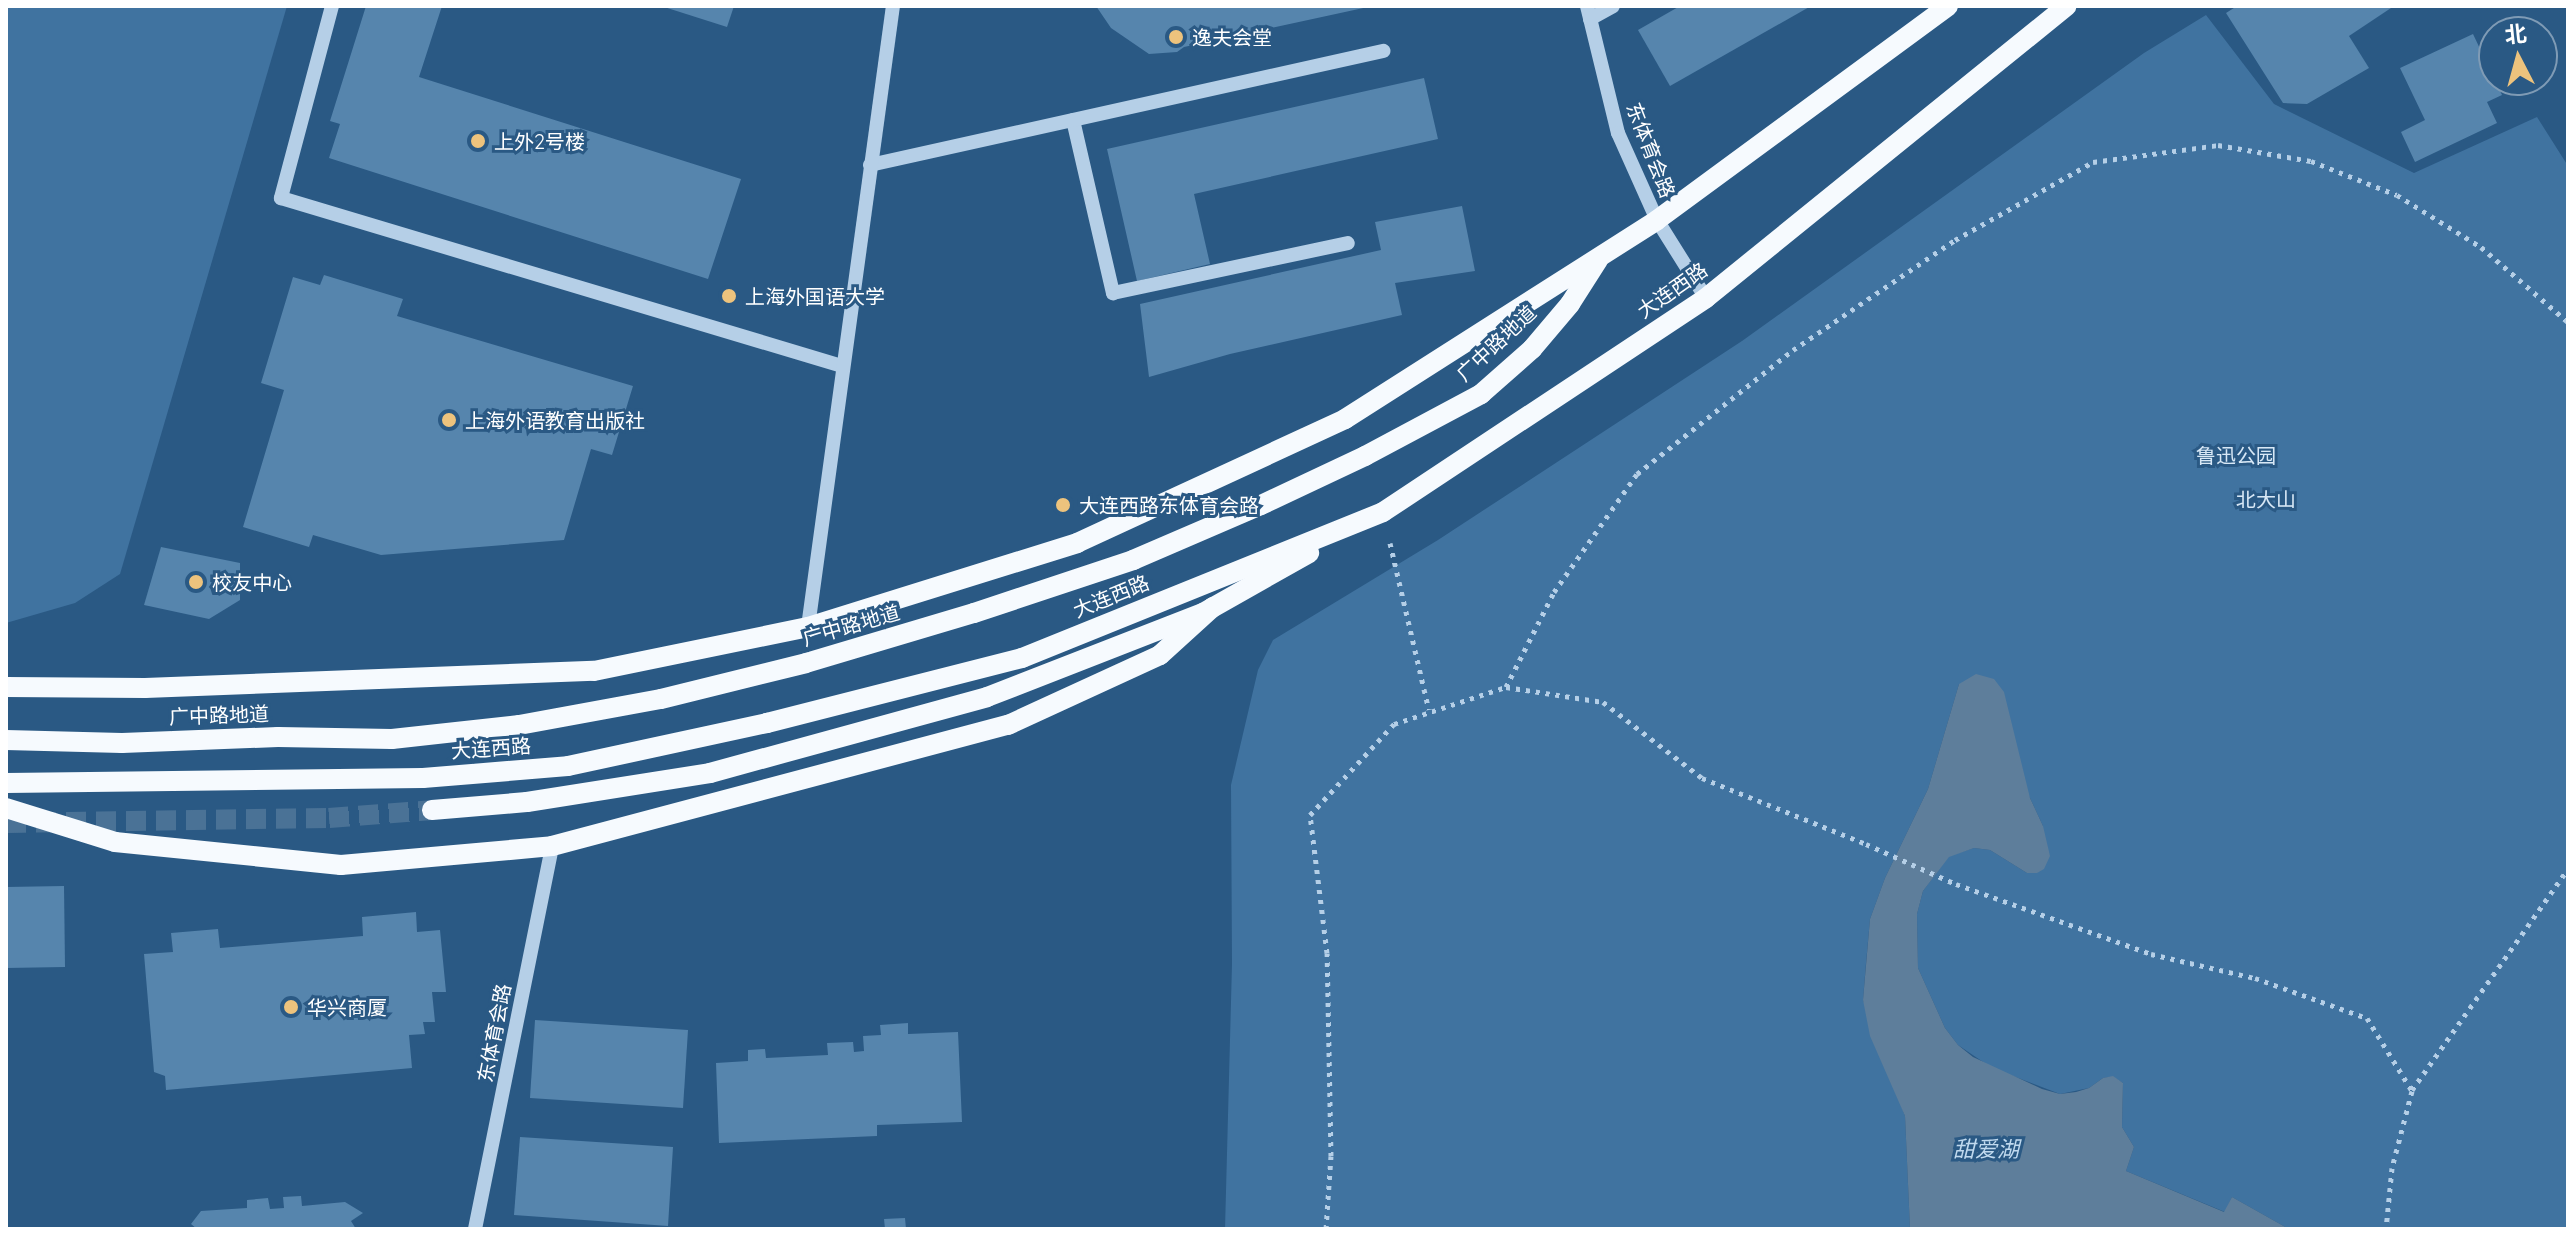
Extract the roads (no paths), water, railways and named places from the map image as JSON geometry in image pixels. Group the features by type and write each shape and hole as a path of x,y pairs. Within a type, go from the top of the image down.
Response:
{"main road":[{"path":"6,687 145,688 594,671 808,627 1077,543 1345,419 1657,220 1948,6"},
{"name":"大连西路","path":"6,783 423,778 568,766 767,723 1022,658 1383,512 1706,298 2067,6"},
{"name":"广中路地道","path":"6,740 122,743 278,737 392,739 519,725 661,699 806,663 974,613 1133,560 1247,512 1365,456 1481,394 1532,349 1570,304 1602,253"},
{"path":"432,810 527,802 710,773 987,697 1213,607 1383,512"},
{"path":"6,808 115,842 341,865 552,846 1008,725 1160,655 1213,607"}],"street":[{"path":"332,6 281,198 842,366"},
{"path":"808,627 893,6"},
{"path":"1589,13 1613,6"},
{"name":"东体育会路","path":"1589,13 1618,133 1657,220 1706,298"},
{"path":"870,165 1383,51"},
{"path":"1073,120 1113,293 1348,243"},
{"name":"东体育会路","path":"475,1229 552,846"}],"water":[{"name":"甜爱湖","path":"1976,674 1994,679 2004,692 2030,798 2043,826 2050,856 2044,869 2027,873 1990,850 1974,848 1949,857 1923,891 1917,914 1918,968 1945,1028 1958,1045 1973,1057 2042,1089 2060,1094 2076,1092 2113,1076 2123,1083 2122,1127 2134,1147 2126,1171 2224,1212 2232,1197 2289,1229 1910,1229 1905,1116 1870,1036 1863,1000 1870,919 1885,878 1928,789 1959,684"}],"tunnel":[{"path":"6,823 329,818 432,810"}],"place":[{"name":"逸夫会堂","path":"1176,37"},
{"name":"上外2号楼","path":"478,141"},
{"name":"上海外国语大学","path":"729,296"},
{"name":"上海外语教育出版社","path":"449,420"},
{"name":"大连西路东体育会路","path":"1063,505"},
{"name":"校友中心","path":"196,582"},
{"name":"华兴商厦","path":"291,1007"}],"park label":[{"name":"鲁迅公园","path":"2236,455"},
{"name":"北大山","path":"2266,499"}]}
